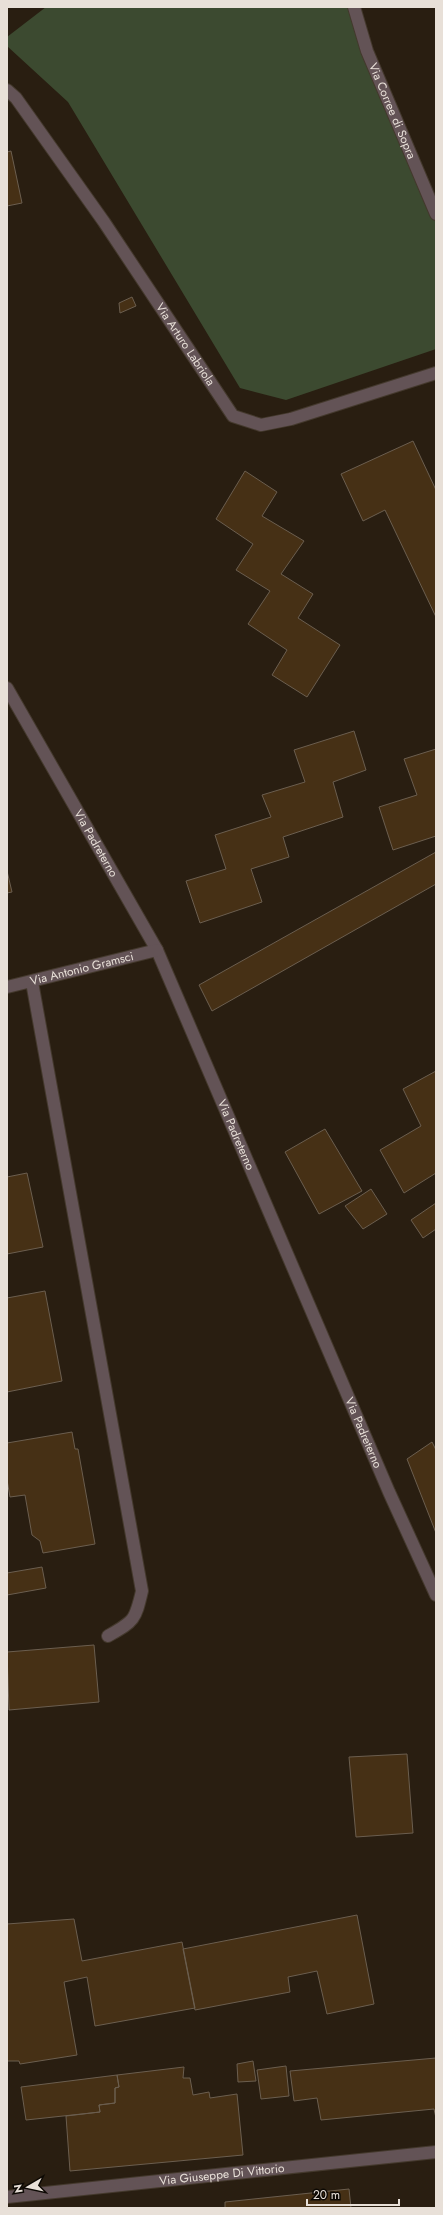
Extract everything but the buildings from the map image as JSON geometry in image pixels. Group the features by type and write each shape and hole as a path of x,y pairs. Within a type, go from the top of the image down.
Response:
{"street":[{"name":"Via Corree di Sopra","path":"354,7 367,51 436,214"},
{"name":"Via Arturo Labriola","path":"10,96 104,222 233,416 260,424 291,419 436,373"},
{"name":"Via Padreterno","path":"7,688 157,950 389,1492 436,1595"},
{"name":"Via Antonio Gramsci","path":"7,987 157,950"},
{"path":"32,982 142,1591 138,1608 131,1623 108,1636"},
{"name":"Via Giuseppe Di Vittorio","path":"7,2197 436,2152"}],"green space":[{"path":"46,7 354,7 436,214 436,349 286,400 240,388 68,102 7,46 7,37"}]}
